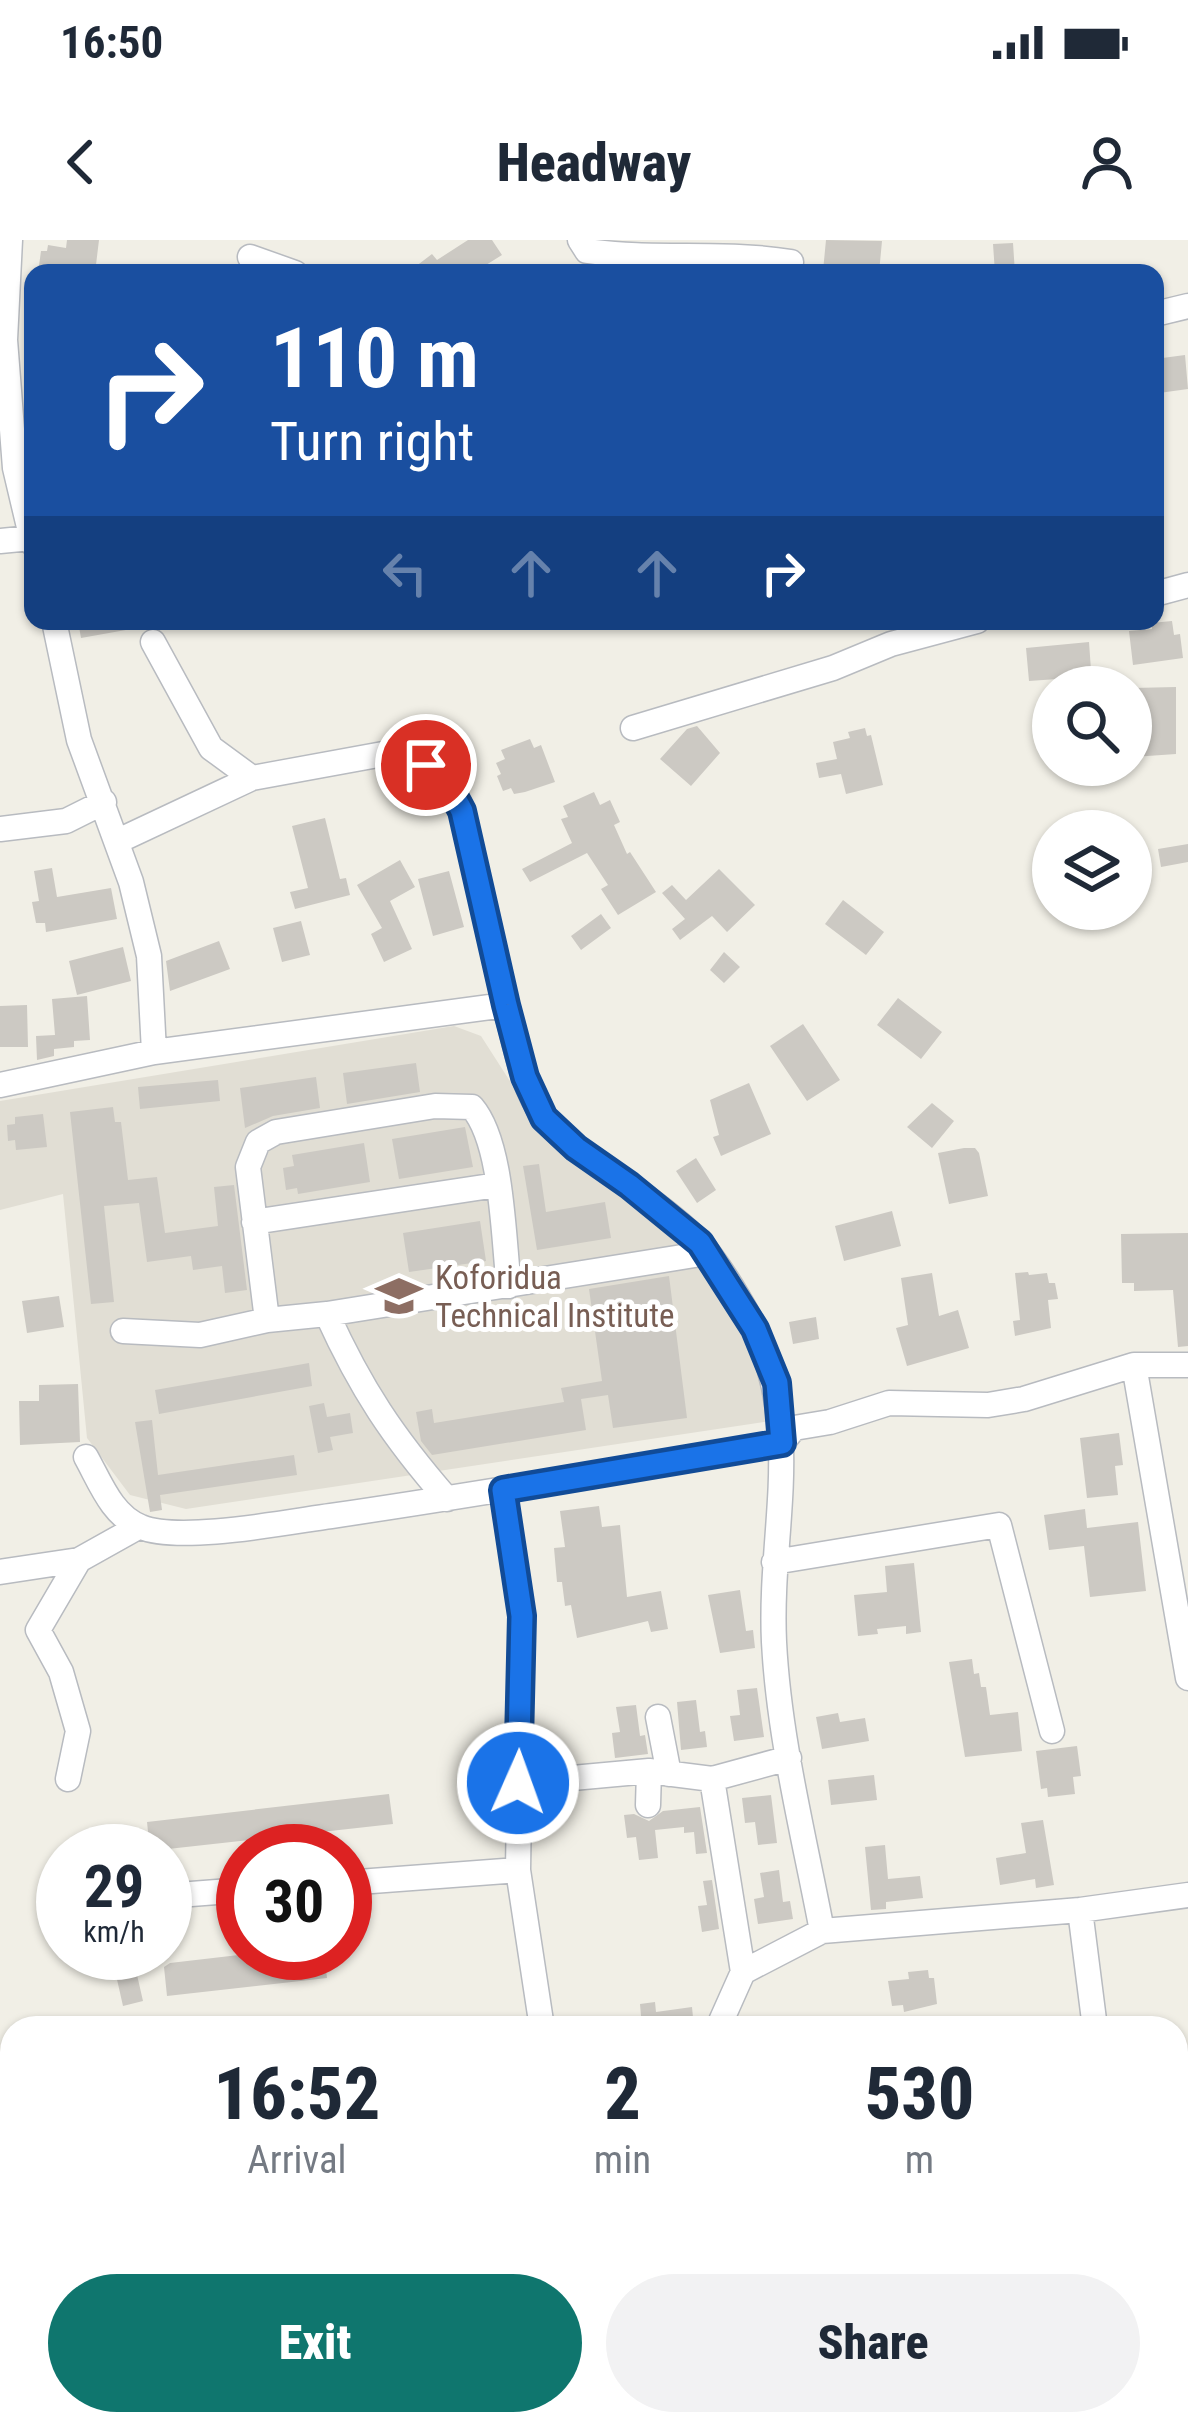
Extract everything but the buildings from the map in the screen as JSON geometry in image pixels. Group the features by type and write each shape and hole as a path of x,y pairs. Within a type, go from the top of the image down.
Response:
{"street":[{"path":"10,240 5,340 15,468 24,507"},
{"path":"580,240 587,251 652,259 793,258"},
{"path":"250,257 270,264"},
{"path":"56,630 79,740 118,842 148,956 154,1052"},
{"path":"633,728 943,630"},
{"path":"153,642 211,748 252,778"},
{"path":"118,842 252,778 406,749 446,781 462,811 525,1077 544,1118 700,1243 755,1329 777,1383 782,1443 774,1645 789,1758 822,1930"},
{"path":"0,829 66,821 104,802"},
{"path":"0,1085 154,1052 506,1005"},
{"path":"267,1320 248,1167 258,1142 276,1132 435,1106 472,1107 484,1120 509,1286"},
{"path":"254,1222 497,1185"},
{"path":"123,1331 200,1335 267,1320 707,1253"},
{"path":"327,1314 357,1379 394,1438 447,1499"},
{"path":"1134,1365 1188,1678"},
{"path":"86,1457 116,1509 138,1527 168,1534 278,1524 447,1499 782,1443 794,1428 889,1403 988,1405 1024,1399 1134,1365 1188,1365"},
{"path":"503,1490 522,1616 518,1870 540,2016"},
{"path":"774,1562 999,1525 1052,1731"},
{"path":"0,1572 79,1560 138,1527"},
{"path":"68,1779 78,1731 61,1672 38,1630 79,1560"},
{"path":"648,1805 659,1772 658,1717"},
{"path":"518,1783 659,1772 712,1779 789,1758"},
{"path":"712,1779 743,1972 723,2016"},
{"path":"372,1881 518,1870"},
{"path":"743,1972 822,1930 1080,1910 1188,1895"},
{"path":"1080,1910 1093,2016"}],"shaded area":[{"name":"Koforidua Technical Institute","path":"454,1026 481,1036 533,1117 700,1255 751,1338 770,1421 186,1509 130,1495 87,1438 63,1194 0,1210 0,1101"}],"place":[{"name":"Koforidua Technical Institute","path":"399,1296"}],"route":[{"path":"426,765 446,781 462,811 525,1077 544,1118 700,1243 755,1329 777,1383 782,1443 503,1490 522,1616 518,1783"}]}
